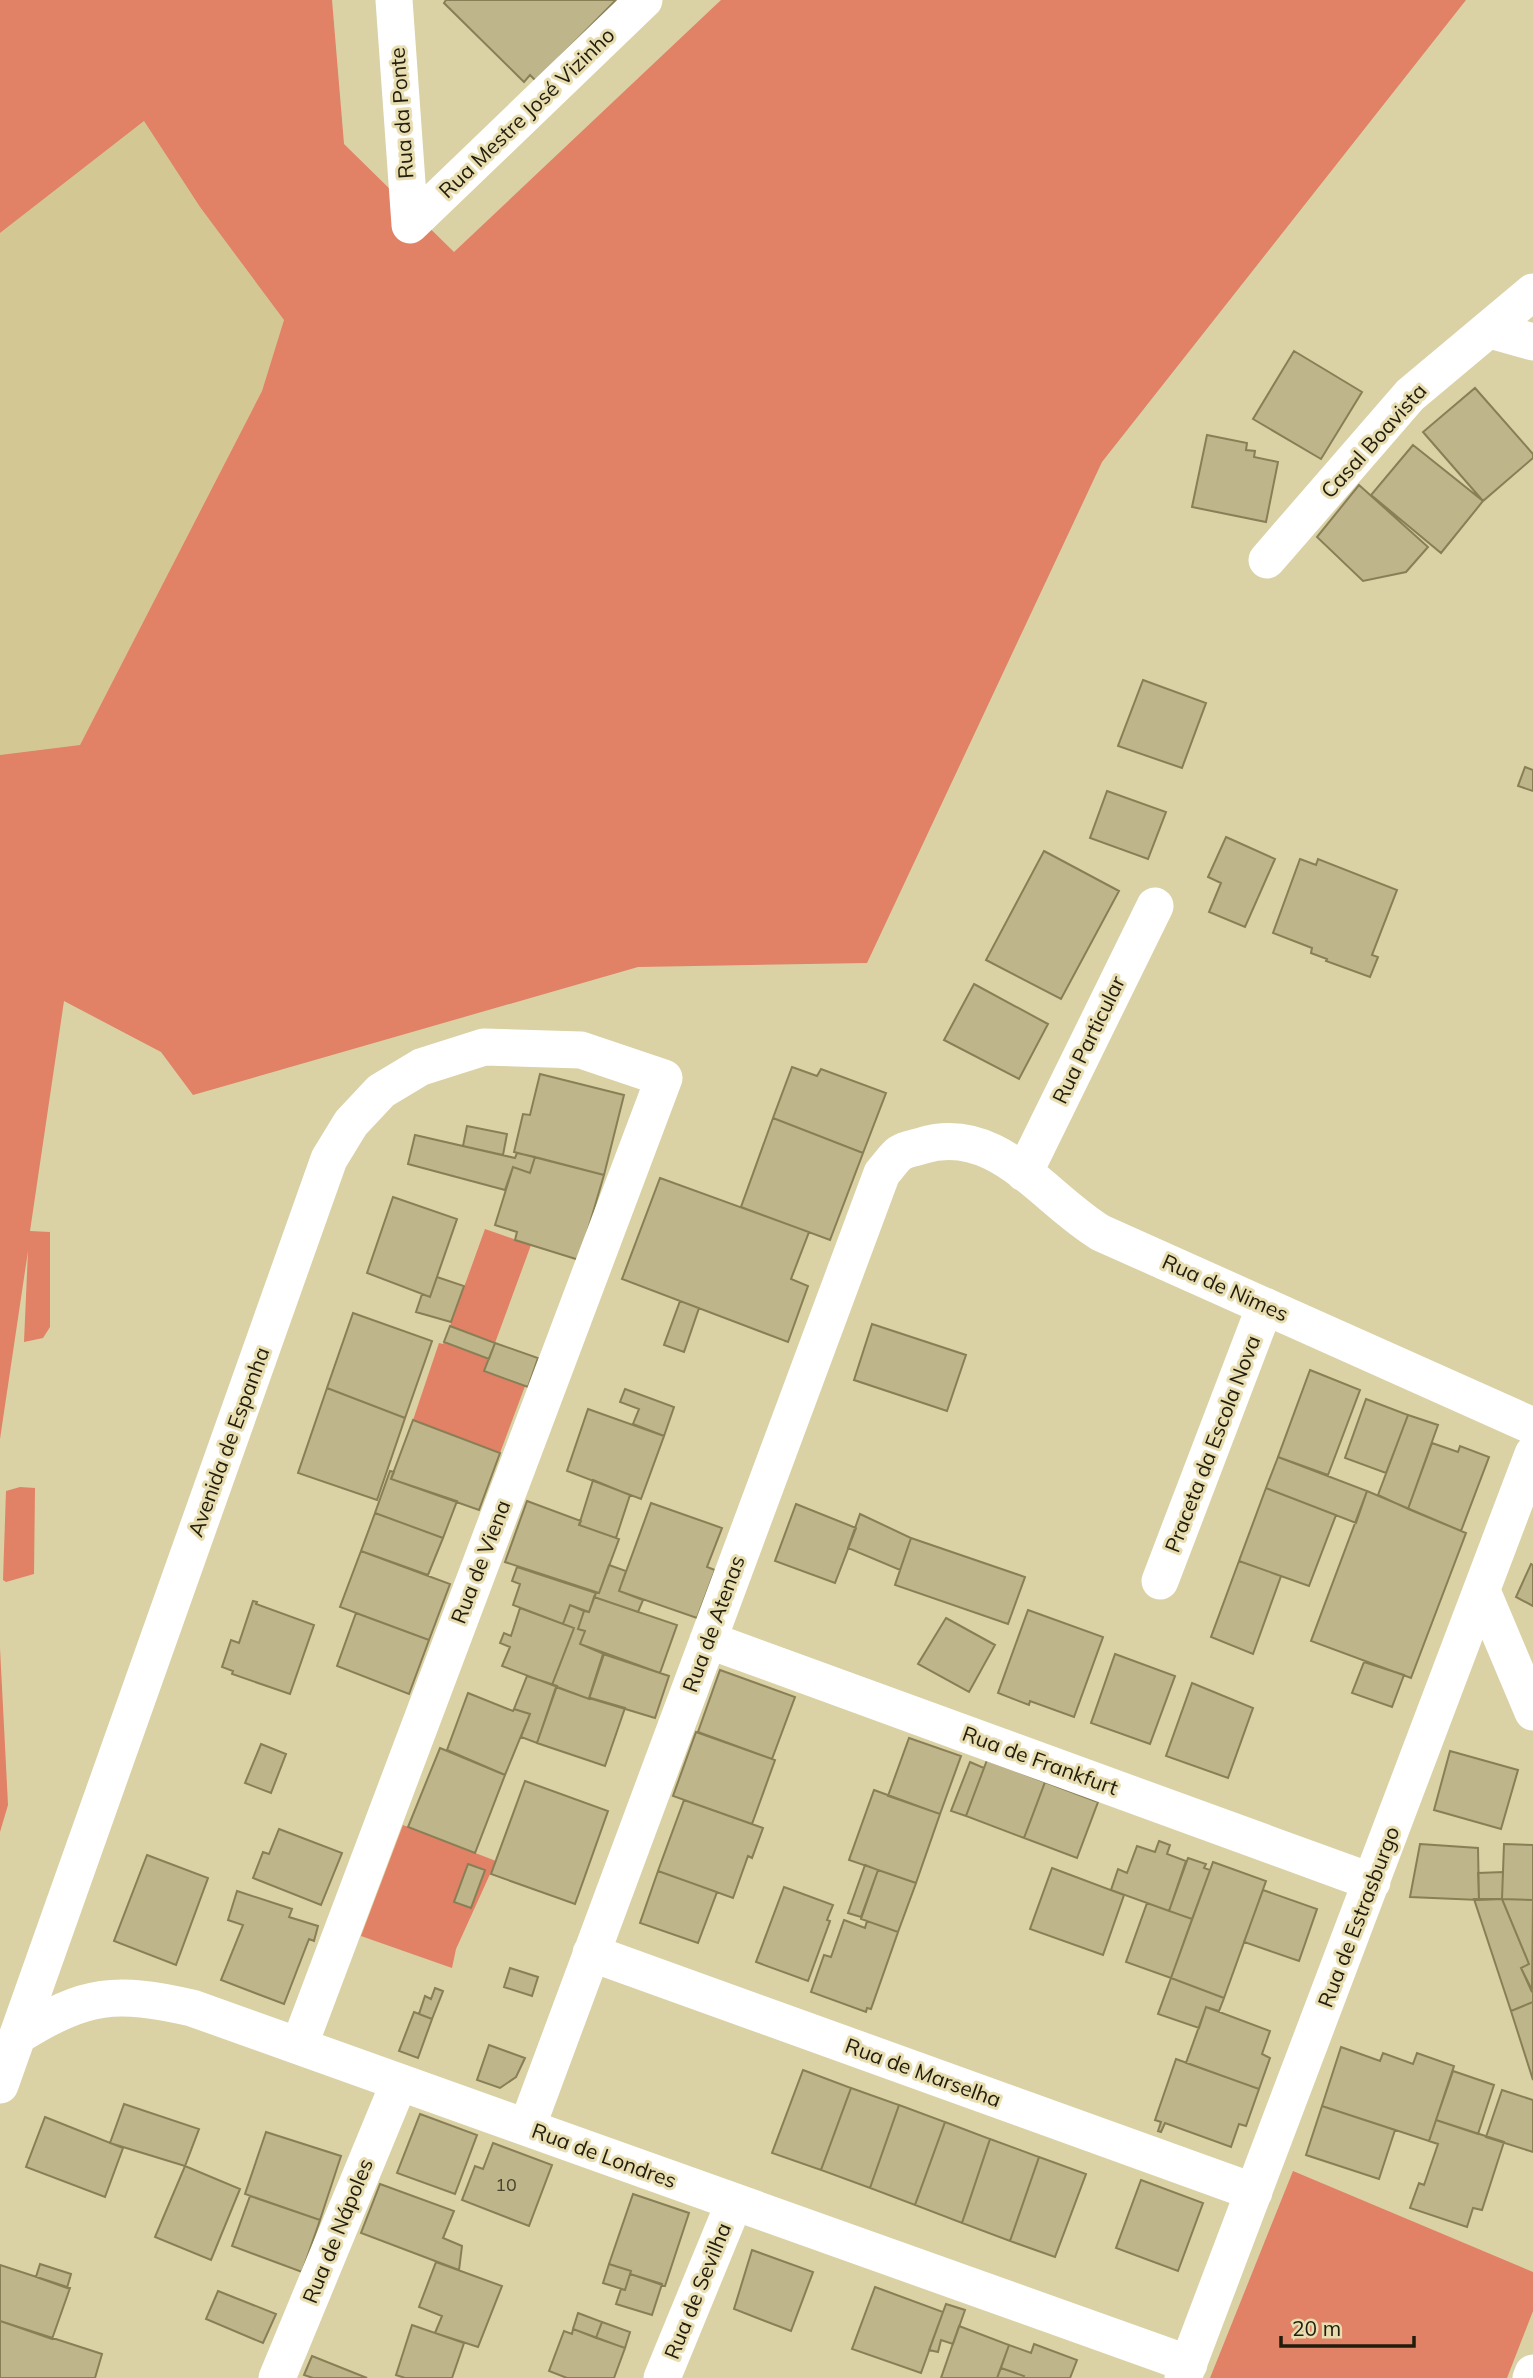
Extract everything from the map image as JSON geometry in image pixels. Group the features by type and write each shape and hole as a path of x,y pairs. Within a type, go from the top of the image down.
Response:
{"street":[{"name":"Rua da Ponte","path":"394,0 410,225"},
{"name":"Rua Mestre José Vizinho","path":"410,225 644,0"},
{"name":"Casal Boavista","path":"1267,561 1410,395 1533,292"},
{"path":"1490,330 1533,342"},
{"name":"Rua Particular","path":"1024,1173 1155,906"},
{"name":"Avenida de Espanha","path":"0,2085 328,1164 351,1123 381,1091 421,1066 484,1047 581,1050 664,1078"},
{"name":"Rua de Viena","path":"299,2046 664,1078"},
{"name":"Rua de Nimes","path":"928,1144 948,1141 976,1145 999,1154 1081,1221 1101,1233 1533,1426"},
{"name":"Rua de Atenas","path":"527,2127 883,1173 901,1153 928,1144"},
{"name":"Praceta da Escola Nova","path":"1160,1581 1265,1306"},
{"name":"Rua de Estrasburgo","path":"1186,2371 1533,1454"},
{"path":"1482,1591 1533,1710"},
{"name":"Rua de Frankfurt","path":"708,1640 1372,1882"},
{"name":"Rua de Marselha","path":"592,1953 1254,2192"},
{"name":"Rua de Londres","path":"19,2035 65,2008 90,2001 118,1998 148,2000 192,2008 527,2127 1186,2371"},
{"name":"Rua de Nápoles","path":"277,2378 398,2083"},
{"name":"Rua de Sevilha","path":"662,2378 734,2203"},
{"path":"1531,2378 1533,2373"}],"shaded area":[{"path":"0,0 332,0 344,144 454,252 721,0 1466,0 1102,462 867,963 638,967 193,1095 161,1052 64,1001 30,1231 50,1232 50,1327 43,1338 24,1342 28,1251 0,1439 0,755 80,745 262,391 284,320 200,207 144,121 0,233"},
{"path":"144,121 200,207 284,320 262,391 80,745 0,755 0,233"},
{"path":"485,1229 531,1245 495,1343 450,1326"},
{"path":"444,1342 489,1359 484,1371 525,1386 500,1453 413,1420 439,1343"},
{"path":"20,1487 35,1488 34,1574 6,1582 3,1580 6,1491"},
{"path":"0,1648 8,1805 0,1832"},
{"path":"403,1825 496,1861 456,1949 452,1968 361,1936"},
{"path":"1293,2171 1533,2272 1533,2311 1507,2378 1210,2378"}],"building":[{"path":"446,0 616,0 536,81 530,75 524,82 444,3"},
{"path":"1294,351 1362,392 1321,459 1253,419"},
{"path":"1475,388 1533,454 1533,458 1483,501 1423,432"},
{"path":"1207,435 1247,443 1246,450 1255,451 1254,457 1278,462 1266,522 1192,507"},
{"path":"1413,445 1483,501 1441,553 1371,495"},
{"path":"1359,485 1428,547 1406,572 1363,581 1317,537"},
{"path":"1143,680 1206,703 1182,768 1118,746"},
{"path":"1525,767 1533,770 1533,791 1518,786"},
{"path":"1107,791 1166,812 1148,859 1090,838"},
{"path":"1226,837 1275,859 1245,927 1209,912 1221,883 1208,877"},
{"path":"1044,851 1119,891 1061,999 986,960"},
{"path":"1300,859 1316,865 1318,859 1397,890 1372,955 1378,957 1370,977 1326,961 1327,959 1311,953 1312,948 1273,933"},
{"path":"974,984 1048,1024 1019,1079 944,1040"},
{"path":"792,1067 817,1076 821,1069 886,1093 863,1153 773,1118"},
{"path":"540,1074 624,1095 604,1175 514,1152 523,1114 530,1115"},
{"path":"773,1118 863,1153 830,1240 741,1207"},
{"path":"467,1126 507,1134 503,1155 463,1146"},
{"path":"415,1135 515,1158 517,1153 535,1157 530,1173 513,1167 505,1190 408,1164"},
{"path":"535,1157 604,1175 579,1260 515,1240 517,1232 495,1225 513,1167 530,1173"},
{"path":"660,1178 809,1232 791,1279 808,1286 788,1342 622,1279"},
{"path":"393,1197 457,1219 430,1297 367,1273"},
{"path":"437,1277 464,1286 451,1322 416,1312 422,1294 430,1297"},
{"path":"680,1301 699,1308 684,1352 664,1345"},
{"path":"353,1313 432,1341 405,1418 327,1388"},
{"path":"872,1324 966,1355 947,1411 854,1380"},
{"path":"450,1326 495,1343 489,1359 444,1342"},
{"path":"495,1343 538,1358 528,1387 484,1371"},
{"path":"1310,1370 1360,1390 1328,1475 1278,1457"},
{"path":"327,1388 405,1418 377,1500 298,1473"},
{"path":"625,1389 674,1407 664,1436 633,1424 639,1409 620,1402"},
{"path":"1366,1399 1408,1415 1386,1473 1345,1458"},
{"path":"588,1409 664,1436 641,1499 567,1471"},
{"path":"1408,1415 1438,1425 1408,1509 1378,1495"},
{"path":"413,1420 500,1453 479,1510 391,1479"},
{"path":"1432,1443 1458,1452 1460,1446 1489,1457 1461,1531 1408,1509"},
{"path":"1278,1457 1367,1491 1356,1523 1266,1488"},
{"path":"390,1471 394,1472 391,1479 457,1501 443,1538 375,1513"},
{"path":"593,1480 630,1495 616,1538 579,1525"},
{"path":"1266,1488 1336,1515 1309,1586 1239,1561"},
{"path":"1367,1491 1466,1533 1411,1678 1311,1641"},
{"path":"527,1501 581,1521 579,1525 619,1539 599,1593 505,1562"},
{"path":"651,1503 722,1528 707,1567 715,1570 697,1618 619,1591"},
{"path":"796,1504 856,1528 835,1583 775,1561"},
{"path":"375,1513 443,1538 428,1575 361,1551"},
{"path":"860,1514 911,1538 900,1570 848,1548"},
{"path":"911,1538 1025,1577 1008,1624 895,1585"},
{"path":"361,1551 450,1584 429,1640 340,1607"},
{"path":"1239,1561 1281,1576 1253,1654 1211,1637"},
{"path":"1531,1564 1533,1565 1533,1606 1516,1597"},
{"path":"609,1565 626,1571 619,1591 643,1600 638,1612 594,1597 599,1593"},
{"path":"517,1567 596,1593 589,1612 570,1605 563,1624 513,1605 520,1584 512,1581"},
{"path":"594,1597 677,1625 660,1673 580,1644 585,1631 578,1629 584,1611 589,1612"},
{"path":"253,1601 314,1625 290,1694 232,1674 233,1671 222,1667 231,1640 239,1643"},
{"path":"570,1605 584,1611 578,1629 585,1631 580,1644 604,1654 589,1699 552,1685 574,1628 563,1624"},
{"path":"520,1608 574,1628 552,1685 502,1666 510,1647 500,1643 504,1633 511,1636"},
{"path":"1028,1610 1103,1637 1074,1717 1030,1701 1029,1705 998,1693"},
{"path":"356,1613 429,1640 409,1694 337,1666"},
{"path":"946,1618 995,1645 969,1692 918,1664"},
{"path":"603,1654 669,1676 655,1718 589,1698"},
{"path":"1115,1654 1175,1676 1150,1744 1091,1723"},
{"path":"1364,1662 1404,1675 1392,1707 1352,1693"},
{"path":"720,1670 795,1697 772,1759 698,1732"},
{"path":"527,1676 557,1686 537,1743 521,1737 530,1714 514,1709"},
{"path":"1192,1683 1253,1708 1228,1778 1166,1756"},
{"path":"556,1687 625,1708 605,1766 537,1743"},
{"path":"468,1693 513,1711 514,1709 530,1714 505,1775 447,1750"},
{"path":"696,1732 775,1760 752,1824 673,1796"},
{"path":"909,1738 961,1756 940,1814 888,1796"},
{"path":"261,1744 286,1754 271,1793 245,1783"},
{"path":"440,1748 505,1775 475,1853 408,1827"},
{"path":"1450,1751 1518,1770 1501,1829 1434,1810"},
{"path":"987,1760 1045,1782 1024,1838 966,1816"},
{"path":"970,1762 984,1768 966,1816 951,1811"},
{"path":"525,1781 608,1811 575,1904 491,1874"},
{"path":"1045,1782 1098,1802 1077,1858 1024,1838"},
{"path":"874,1790 940,1814 916,1883 849,1860"},
{"path":"684,1800 763,1828 752,1858 748,1856 733,1898 658,1871"},
{"path":"279,1829 342,1853 321,1905 253,1878 263,1852 269,1854"},
{"path":"1159,1841 1170,1845 1167,1854 1186,1861 1169,1911 1111,1890 1118,1869 1127,1873 1137,1846 1155,1852"},
{"path":"1420,1844 1478,1848 1479,1900 1410,1897"},
{"path":"1504,1844 1533,1845 1533,1900 1502,1899"},
{"path":"147,1855 208,1878 176,1965 114,1941"},
{"path":"1188,1858 1206,1864 1204,1868 1210,1870 1192,1919 1169,1911"},
{"path":"1213,1862 1266,1881 1224,1998 1171,1978"},
{"path":"468,1864 485,1870 471,1908 454,1902"},
{"path":"865,1865 878,1870 861,1917 848,1913"},
{"path":"1052,1868 1124,1895 1103,1955 1030,1929"},
{"path":"878,1870 916,1883 898,1932 861,1919"},
{"path":"658,1871 717,1892 698,1943 640,1923"},
{"path":"1503,1872 1502,1899 1479,1900 1478,1873"},
{"path":"784,1887 833,1905 827,1920 830,1921 808,1981 756,1962"},
{"path":"1263,1890 1317,1909 1299,1961 1244,1942"},
{"path":"237,1891 292,1909 289,1917 318,1926 314,1941 309,1939 284,2004 221,1980 243,1925 228,1920"},
{"path":"1474,1899 1502,1899 1529,1964 1521,1968 1533,1992 1533,2002 1511,2011"},
{"path":"1502,1899 1533,1900 1532,1992 1521,1968 1529,1964"},
{"path":"1147,1903 1192,1919 1171,1978 1126,1962"},
{"path":"844,1920 865,1928 867,1921 898,1932 871,2009 867,2008 866,2012 811,1992 824,1955 831,1957"},
{"path":"510,1968 538,1977 532,1996 504,1987"},
{"path":"1171,1978 1224,1998 1219,2011 1206,2007 1199,2028 1158,2014"},
{"path":"435,1988 443,1991 432,2019 419,2014 425,1996 431,1999"},
{"path":"1533,2002 1533,2080 1511,2011"},
{"path":"1206,2007 1270,2031 1262,2054 1270,2058 1259,2089 1186,2063"},
{"path":"414,2012 432,2019 418,2058 399,2051"},
{"path":"489,2045 525,2058 516,2077 500,2088 477,2080"},
{"path":"1341,2047 1380,2061 1383,2053 1413,2064 1417,2053 1454,2066 1429,2141 1322,2106"},
{"path":"1176,2059 1259,2089 1246,2126 1239,2124 1231,2147 1165,2123 1161,2132 1158,2131 1161,2122 1155,2120"},
{"path":"803,2070 851,2088 821,2170 772,2153"},
{"path":"1453,2071 1494,2085 1478,2134 1436,2120"},
{"path":"851,2088 899,2105 870,2188 821,2170"},
{"path":"1502,2090 1533,2100 1533,2152 1486,2137"},
{"path":"124,2104 199,2129 185,2166 110,2143"},
{"path":"899,2105 945,2122 915,2205 870,2188"},
{"path":"1322,2106 1395,2130 1379,2179 1306,2155"},
{"path":"420,2114 477,2135 455,2194 397,2173"},
{"path":"45,2117 123,2148 105,2197 26,2167"},
{"path":"1436,2120 1504,2142 1482,2210 1473,2208 1467,2227 1410,2208 1419,2183 1424,2185 1438,2144 1429,2141"},
{"path":"945,2122 990,2139 962,2223 915,2205"},
{"path":"266,2132 341,2156 320,2220 245,2194"},
{"path":"990,2139 1039,2157 1010,2241 962,2223"},
{"path":"493,2143 552,2165 529,2226 462,2200 475,2166 483,2169"},
{"path":"1039,2157 1086,2174 1055,2257 1010,2241"},
{"path":"185,2166 240,2189 211,2260 155,2237"},
{"path":"1141,2180 1203,2203 1178,2271 1116,2248"},
{"path":"380,2184 454,2211 443,2238 462,2246 459,2270 361,2233"},
{"path":"633,2194 689,2213 665,2286 609,2264"},
{"path":"250,2196 320,2220 302,2272 232,2246"},
{"path":"752,2250 813,2272 791,2331 734,2309"},
{"path":"436,2262 502,2286 478,2347 435,2333 442,2316 419,2307"},
{"path":"40,2264 71,2274 67,2288 36,2277"},
{"path":"609,2264 631,2271 625,2290 603,2283"},
{"path":"0,2265 70,2288 52,2339 0,2321"},
{"path":"630,2274 662,2284 652,2315 616,2304 621,2289 625,2290"},
{"path":"875,2287 943,2312 921,2373 852,2349"},
{"path":"218,2291 276,2314 263,2343 206,2319"},
{"path":"946,2304 965,2310 953,2344 941,2340 938,2352 929,2350"},
{"path":"578,2313 602,2322 596,2338 573,2329"},
{"path":"0,2321 102,2354 95,2378 0,2378"},
{"path":"602,2322 630,2332 625,2348 596,2338"},
{"path":"412,2325 464,2343 452,2378 405,2378 396,2375"},
{"path":"959,2326 1009,2345 997,2378 941,2378"},
{"path":"573,2329 625,2348 614,2378 567,2378 549,2371 564,2331 572,2334"},
{"path":"1034,2344 1077,2360 1070,2378 1023,2378 1024,2376 1001,2368 1009,2345 1031,2353"},
{"path":"312,2356 367,2378 313,2378 304,2375"},
{"path":"1001,2368 1024,2376 997,2378"}]}
